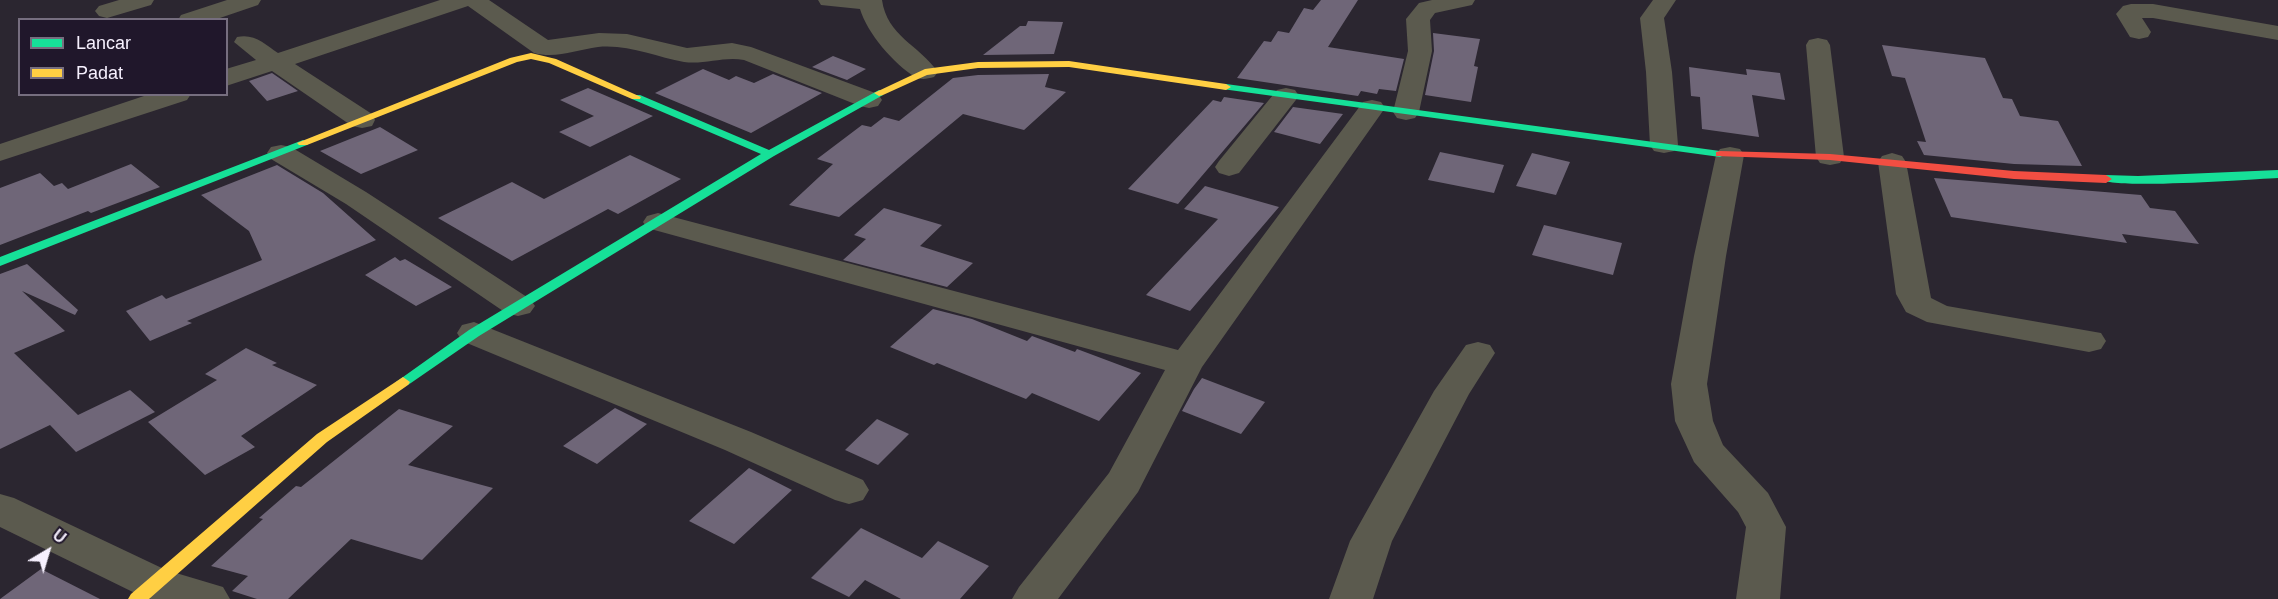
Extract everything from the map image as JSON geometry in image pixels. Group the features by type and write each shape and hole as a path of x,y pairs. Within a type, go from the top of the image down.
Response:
{"street":[{"path":"106,11 143,0"},
{"path":"195,18 250,0"},
{"path":"228,77 463,0"},
{"path":"474,0 543,48 563,47 599,40 627,41 687,55 732,50 751,54 869,100"},
{"path":"829,0 870,2 875,20 897,47 925,72"},
{"path":"1406,112 1420,51 1418,19 1422,11 1435,5 1464,0"},
{"path":"1664,145 1652,18 1665,0"},
{"path":"2139,32 2128,14 2132,11 2153,11 2278,33"},
{"path":"246,42 362,120"},
{"path":"543,58 581,43"},
{"path":"1818,45 1830,157"},
{"path":"0,262 514,60 531,56 543,58 770,154"},
{"path":"146,591 322,438 474,333 770,154 925,72 978,65 1069,64 1372,108 1730,155 1830,157 2014,175 2127,179 2278,174"},
{"path":"0,153 171,96"},
{"path":"1229,167 1286,96"},
{"path":"1034,599 1124,482 1186,364 1372,108"},
{"path":"280,153 356,198 518,306"},
{"path":"1730,155 1710,256 1689,384 1694,421 1707,452 1754,503 1766,527 1758,599"},
{"path":"1892,162 1912,294 1918,305 1939,315 2089,341"},
{"path":"658,222 1186,364"},
{"path":"474,333 738,441 849,490"},
{"path":"1351,599 1371,541 1452,391 1478,353"},
{"path":"0,509 146,591 208,599"}],"building":[{"path":"1321,0 1358,0 1328,47 1404,59 1396,91 1379,89 1377,94 1361,91 1358,96 1237,78 1264,41 1271,42 1278,31 1289,33 1304,8 1313,10"},
{"path":"1028,21 1063,22 1054,54 983,55 1020,26 1026,26"},
{"path":"1433,33 1480,39 1474,66 1478,67 1471,102 1425,95 1434,51"},
{"path":"1882,45 1985,58 2003,98 2012,99 2020,116 2058,121 2082,166 2014,164 1924,155 1917,141 1926,142 1905,78 1892,76"},
{"path":"833,56 866,69 847,80 812,67"},
{"path":"1689,67 1747,75 1746,69 1780,73 1785,100 1752,95 1759,137 1702,129 1700,97 1691,96"},
{"path":"703,69 729,80 736,76 754,83 773,74 822,93 751,133 655,93"},
{"path":"272,73 298,91 267,101 249,81"},
{"path":"1049,74 1045,87 1066,92 1024,130 963,114 839,217 789,205 833,164 817,159 862,125 871,127 884,117 899,121 953,78 978,75"},
{"path":"588,88 653,116 590,147 559,132 594,116 560,100"},
{"path":"1224,97 1264,103 1178,204 1128,189 1213,100 1221,102"},
{"path":"1293,107 1343,114 1320,144 1274,132"},
{"path":"380,127 418,150 361,174 320,151"},
{"path":"1440,152 1504,165 1494,193 1428,180"},
{"path":"1532,153 1570,162 1556,195 1516,186"},
{"path":"630,155 681,179 618,214 608,209 512,261 438,218 512,182 544,199"},
{"path":"131,164 160,187 91,213 88,211 0,245 0,188 40,173 54,186 62,183 68,189"},
{"path":"277,165 323,193 376,240 187,321 192,323 150,341 126,311 162,295 166,299 262,260 249,231 201,195"},
{"path":"1934,178 2141,195 2150,208 2175,211 2199,244 2122,234 2127,243 1951,217"},
{"path":"1205,186 1279,207 1190,311 1146,295 1218,219 1184,209"},
{"path":"884,208 942,225 920,246 973,263 947,287 843,260 866,239 854,235"},
{"path":"1544,225 1622,243 1613,275 1532,255"},
{"path":"395,257 400,261 405,259 452,287 416,306 365,275"},
{"path":"27,264 78,310 75,315 22,291 65,331 14,353 78,415 130,390 155,412 76,452 50,425 0,449 0,274"},
{"path":"933,309 972,319 1027,341 1032,336 1075,352 1077,349 1141,373 1099,421 1032,393 1026,399 937,363 934,365 890,347"},
{"path":"246,348 277,363 272,365 317,385 241,436 255,447 205,475 148,422 217,380 205,374"},
{"path":"1202,378 1265,402 1241,434 1182,411"},
{"path":"615,408 647,424 597,464 563,446"},
{"path":"399,409 453,426 408,465 493,488 422,560 351,539 288,599 257,599 232,591 248,576 211,566 263,519 259,518 296,486 301,487"},
{"path":"877,419 909,434 878,465 845,450"},
{"path":"749,468 792,490 734,544 689,521"},
{"path":"861,528 922,558 938,541 989,566 960,599 901,599 865,580 849,597 811,578"},
{"path":"41,569 100,599 0,599"}],"traffic: fast":[{"path":"1226,87 1720,154"},
{"path":"403,382 474,333 770,154 879,93"},
{"path":"636,97 770,154"},
{"path":"0,262 303,143"},
{"path":"2106,179 2138,180 2278,174"}],"traffic: slow":[{"path":"303,143 514,60 531,56 552,61 636,97"},
{"path":"879,93 925,72 978,65 1069,64 1226,87"},
{"path":"137,599 322,438 403,382"}],"traffic: jam":[{"path":"1720,154 1830,157 2014,175 2106,179"}]}
